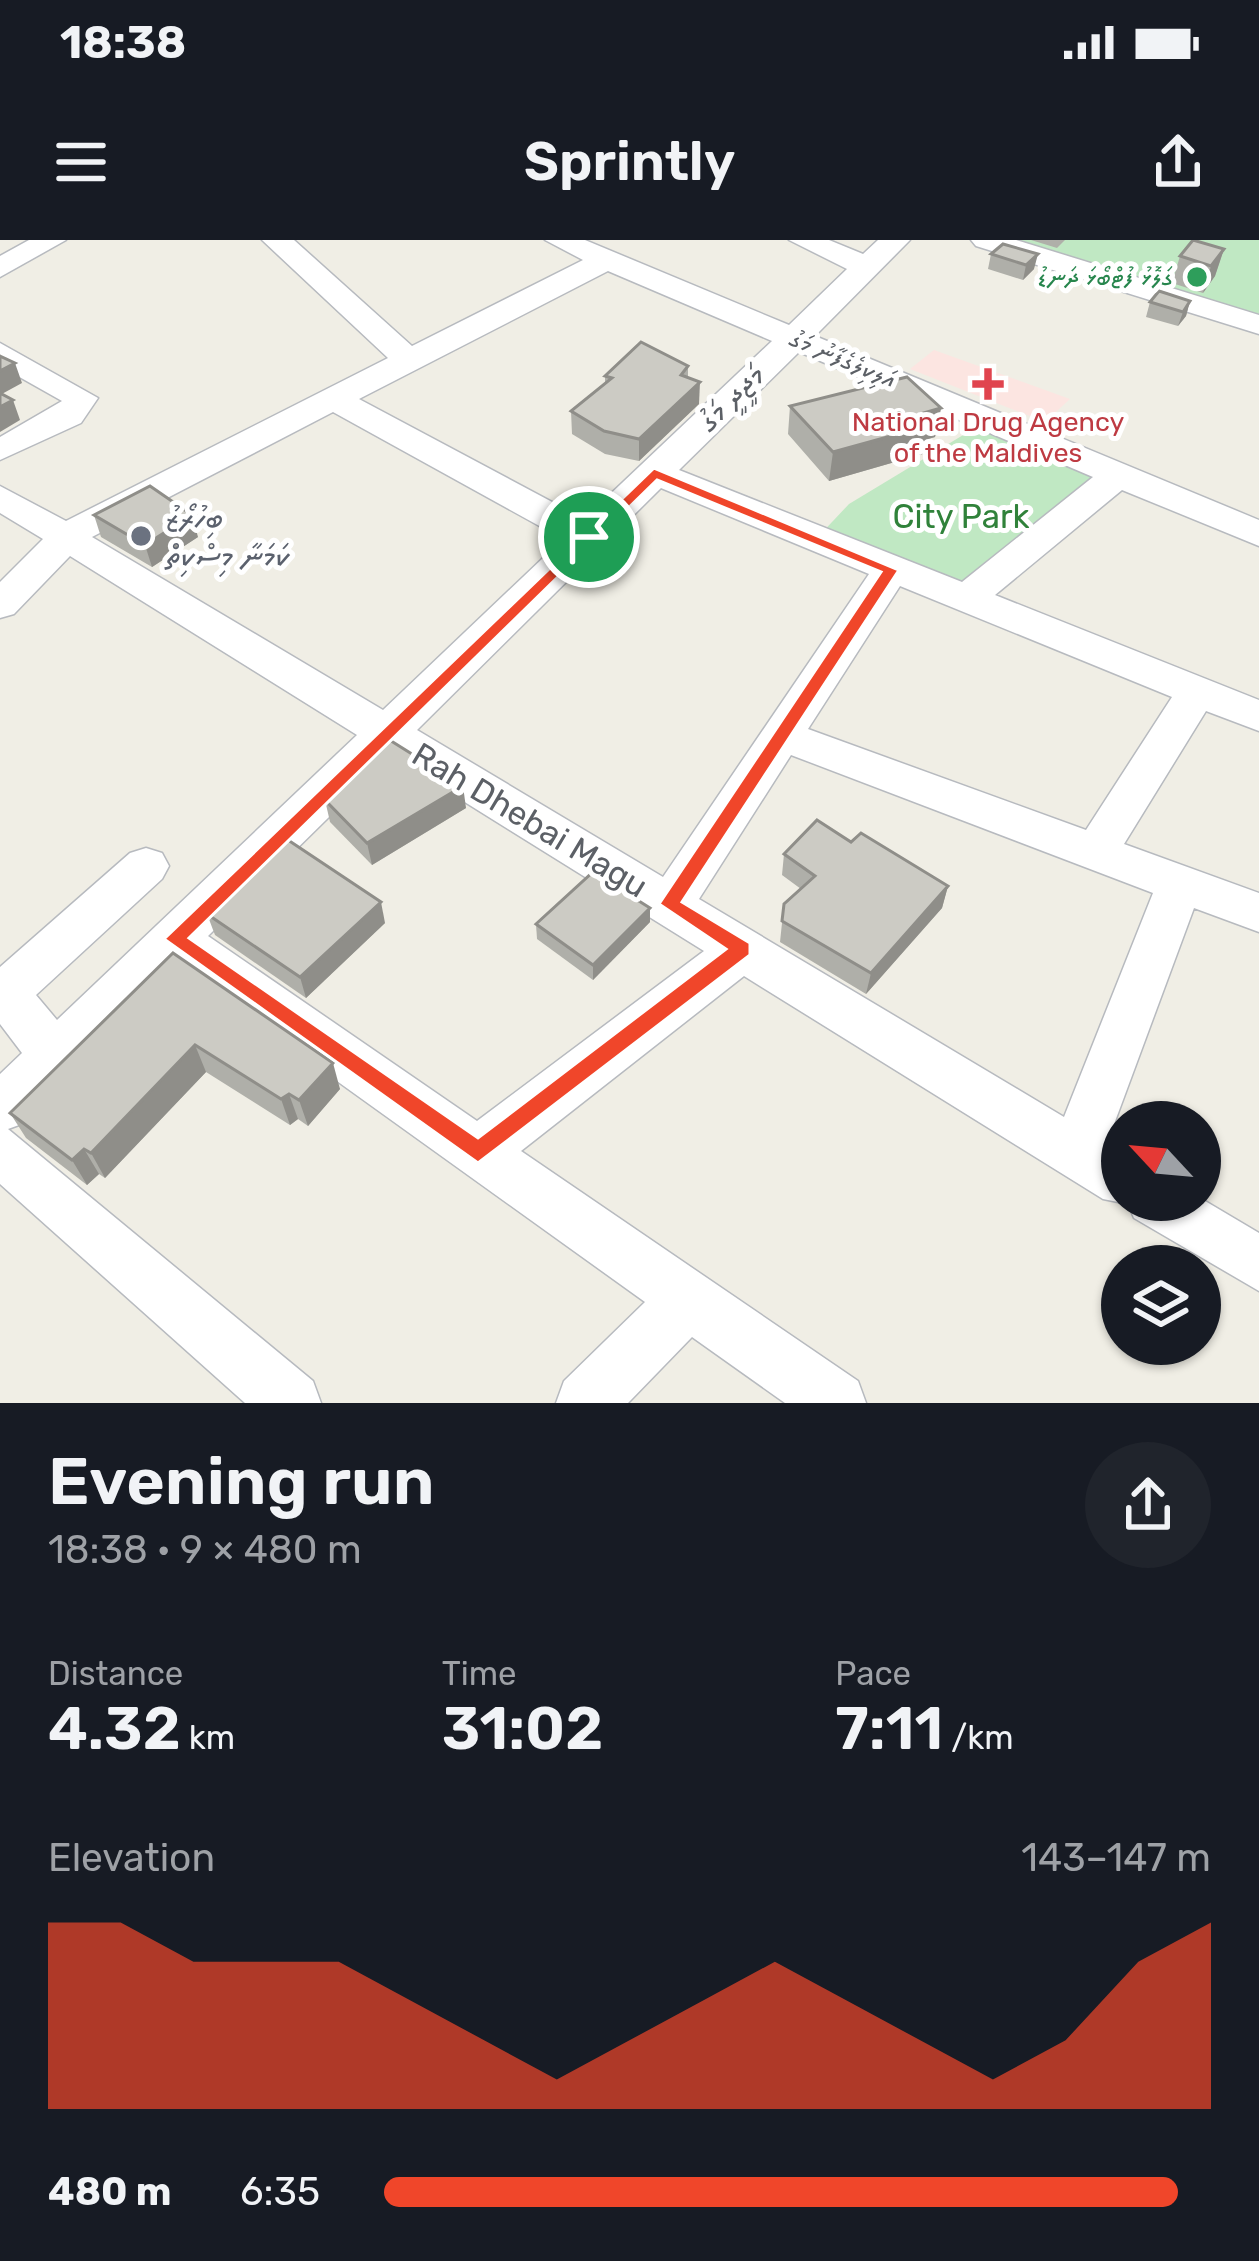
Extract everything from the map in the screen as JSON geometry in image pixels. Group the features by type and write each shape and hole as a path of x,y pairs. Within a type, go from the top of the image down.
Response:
{"street":[{"path":"2,265 51,240"},
{"path":"277,240 410,361"},
{"name":"އަލިކިލެގެފާނު މަގު","path":"560,240 1246,529"},
{"path":"804,240 881,253"},
{"path":"986,240 1259,325"},
{"name":"މަޖީދީ މަގު","path":"0,1108 881,253"},
{"path":"0,605 68,536 608,260"},
{"path":"0,353 81,398 69,416 0,450"},
{"path":"334,398 589,537"},
{"path":"654,473 1259,716"},
{"path":"966,599 1118,475"},
{"path":"1246,529 1259,496"},
{"name":"Rah Dhebai Magu","path":"0,497 1101,1168"},
{"path":"670,904 891,570"},
{"path":"1096,852 1197,691"},
{"path":"781,735 1259,913"},
{"path":"55,1055 2,990 146,866"},
{"path":"1076,1153 1180,884"},
{"path":"175,939 836,1403"},
{"path":"478,1152 742,949"},
{"path":"0,1150 291,1403"},
{"path":"1188,1221 1259,1264"},
{"path":"586,1403 688,1300"}],"shaded area":[{"name":"National Drug Agency of the Maldives","path":"934,350 1070,399 1045,422 910,369"}],"green space":[{"name":"ގަލޮޅު ފުޓްބޯޅަ ދަނޑު","path":"1013,240 1259,240 1259,314"},
{"name":"City Park","path":"988,420 1118,475 966,599 816,539 849,504"}],"building":[{"path":"1193,240 1224,249 1211,266 1180,256"},
{"path":"1003,244 1038,254 1026,265 991,254"},
{"path":"1159,291 1190,301 1183,312 1150,302"},
{"path":"641,342 688,366 681,375 700,382 639,439 604,431 571,411 612,378 605,376"},
{"path":"0,356 15,363 0,371"},
{"path":"907,377 941,408 920,414 931,425 833,452 790,406"},
{"path":"0,393 13,400 0,407"},
{"path":"150,486 192,515 145,545 94,515"},
{"path":"388,739 463,786 367,843 325,800"},
{"path":"817,820 851,842 861,833 948,886 871,973 782,921 784,904 815,876 784,854"},
{"path":"285,838 381,902 300,977 207,914"},
{"path":"593,872 650,908 593,965 536,924"},
{"path":"173,953 333,1063 299,1100 289,1094 281,1099 195,1045 91,1153 84,1149 72,1160 10,1113"}],"place":[{"name":"ގަލޮޅު ފުޓްބޯޅަ ދަނޑު","path":"1197,277"},
{"name":"National Drug Agency of the Maldives","path":"988,384"},
{"name":"ބިހުރޯޒު ކަމަނާ މިސްކިތް","path":"141,536"}],"route":[{"path":"654,473 891,570 670,904 742,949 478,1152 175,939 589,537 654,473"}]}
